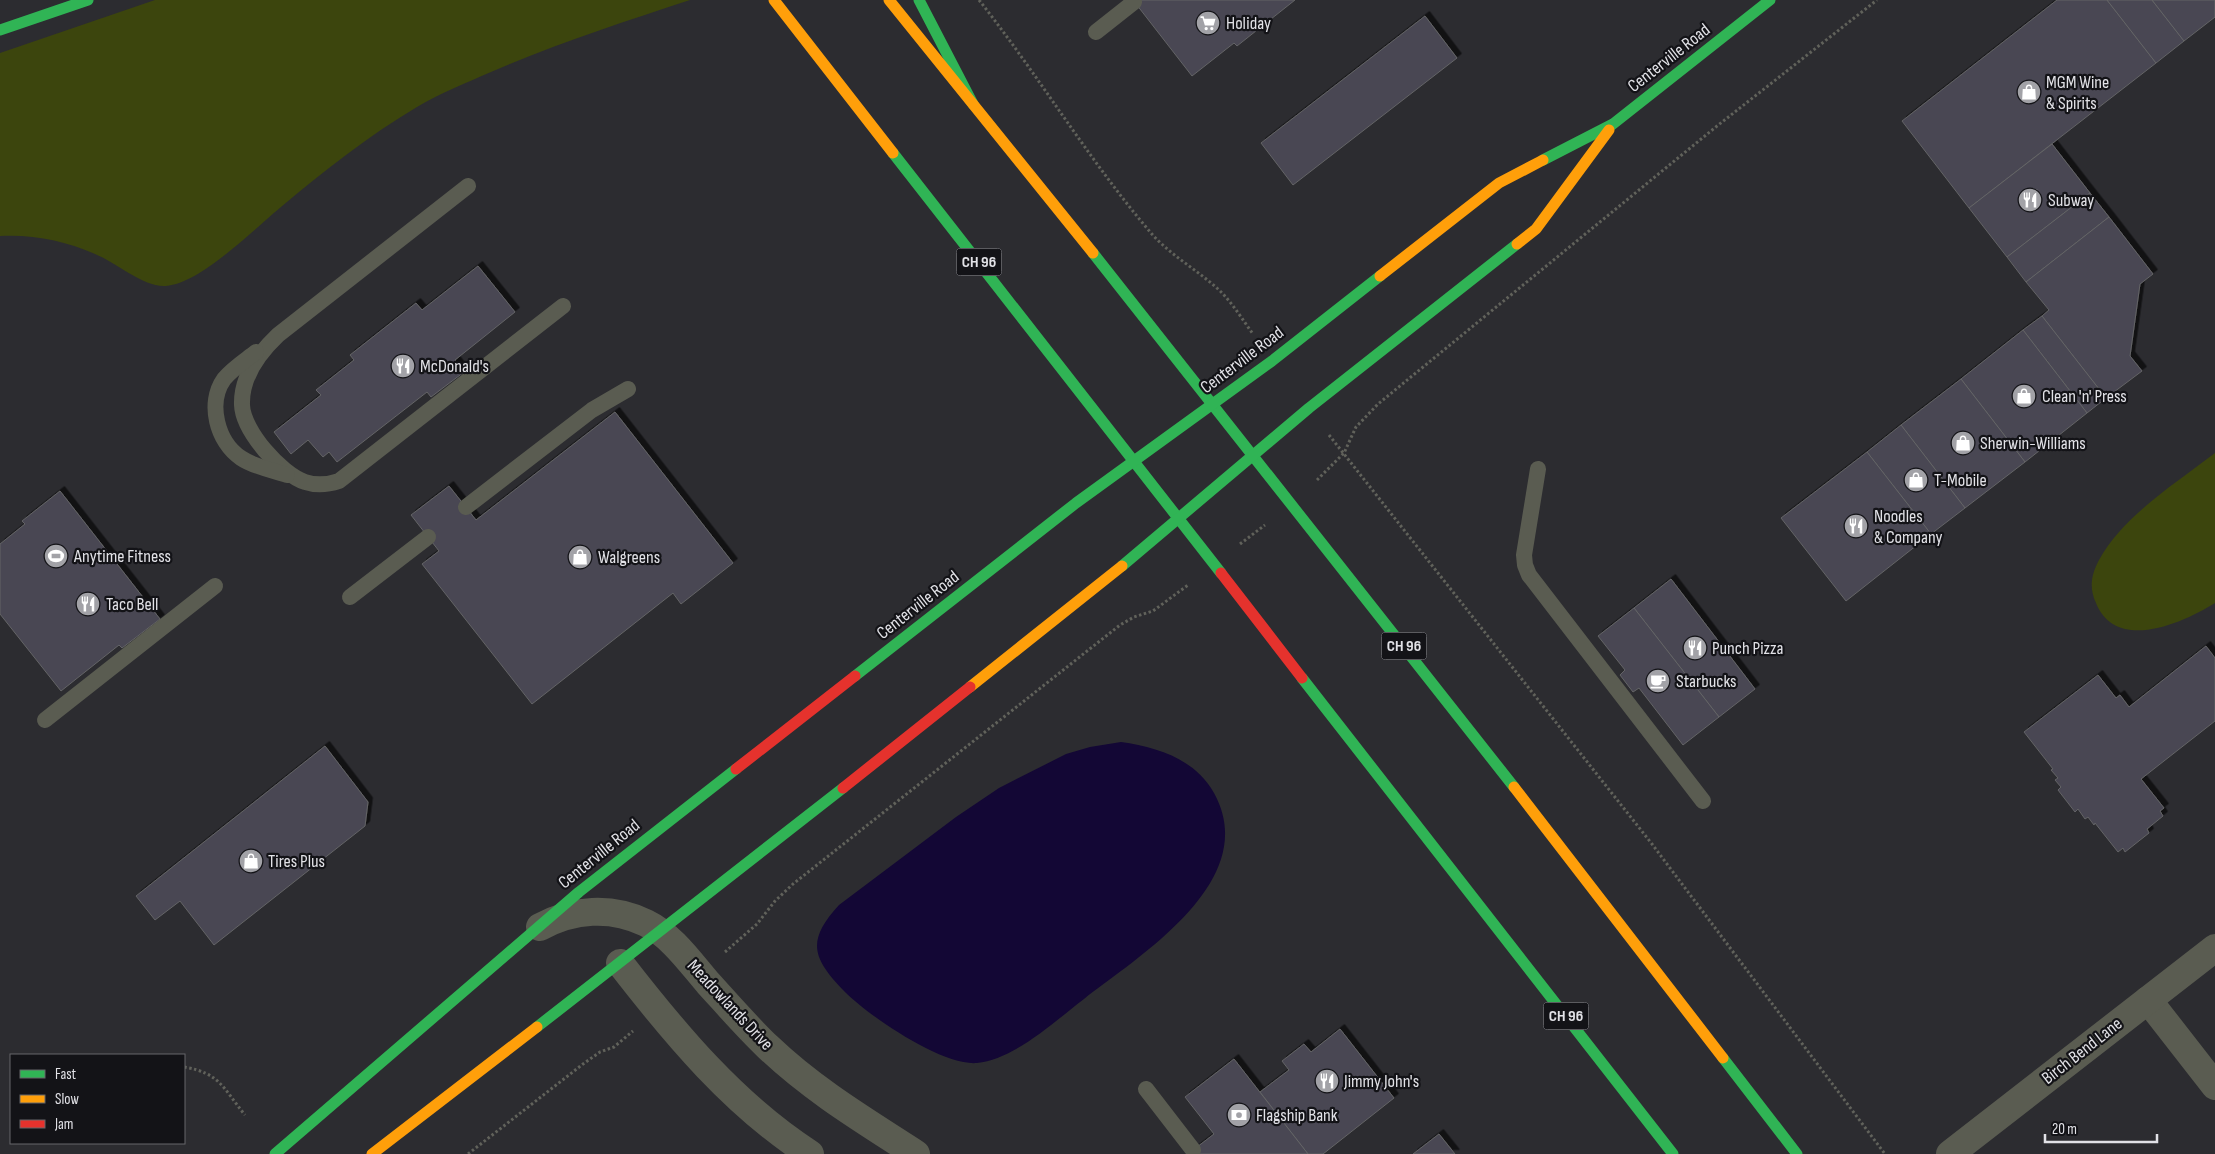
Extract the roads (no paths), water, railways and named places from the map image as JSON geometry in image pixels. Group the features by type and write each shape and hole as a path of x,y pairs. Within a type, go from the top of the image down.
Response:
{"main road":[{"path":"0,30 88,0"},
{"name":"CH 96","path":"774,0 1674,1154"},
{"name":"CH 96","path":"888,0 1214,403 1599,896 1797,1154"},
{"path":"918,0 973,104"},
{"name":"Centerville Road","path":"275,1154 529,933 672,818 1076,503 1272,361 1499,183 1613,124 1770,0"},
{"name":"Centerville Road","path":"372,1154 660,932 952,701 1179,518 1309,408 1536,229 1613,124"}],"street":[{"name":"Meadowlands Drive","path":"529,933 561,917 589,912 629,917 647,923 660,932 685,957 750,1028 783,1060 841,1106 916,1154"},
{"name":"Birch Bend Lane","path":"1950,1154 2215,948"},
{"path":"620,963 657,1010 714,1073 766,1122 810,1154"},
{"path":"2148,1000 2215,1086"}],"lane":[{"path":"1096,32 1134,2"},
{"path":"468,186 234,369 224,380 217,396 216,413 224,440 238,456 259,466 322,485 330,484 347,477 562,306"},
{"path":"278,335 258,356 249,371 243,390 242,407 247,423 256,438 281,467 296,478"},
{"path":"466,507 592,410 628,389"},
{"path":"1538,468 1524,565 1529,575 1703,801"},
{"path":"350,597 428,537"},
{"path":"45,720 216,586"},
{"path":"1146,1088 1193,1150"}],"place":[{"name":"Holiday","path":"1208,23"},
{"name":"MGM Wine & Spirits","path":"2029,92"},
{"name":"Subway","path":"2030,200"},
{"name":"McDonald's","path":"403,366"},
{"name":"Clean 'n' Press","path":"2024,396"},
{"name":"Sherwin-Williams","path":"1963,443"},
{"name":"T-Mobile","path":"1916,480"},
{"name":"Noodles & Company","path":"1856,526"},
{"name":"Anytime Fitness","path":"56,556"},
{"name":"Walgreens","path":"580,557"},
{"name":"Taco Bell","path":"88,604"},
{"name":"Punch Pizza","path":"1695,648"},
{"name":"Starbucks","path":"1658,681"},
{"name":"Tires Plus","path":"251,861"},
{"name":"Jimmy John's","path":"1327,1081"},
{"name":"Flagship Bank","path":"1239,1115"}]}
